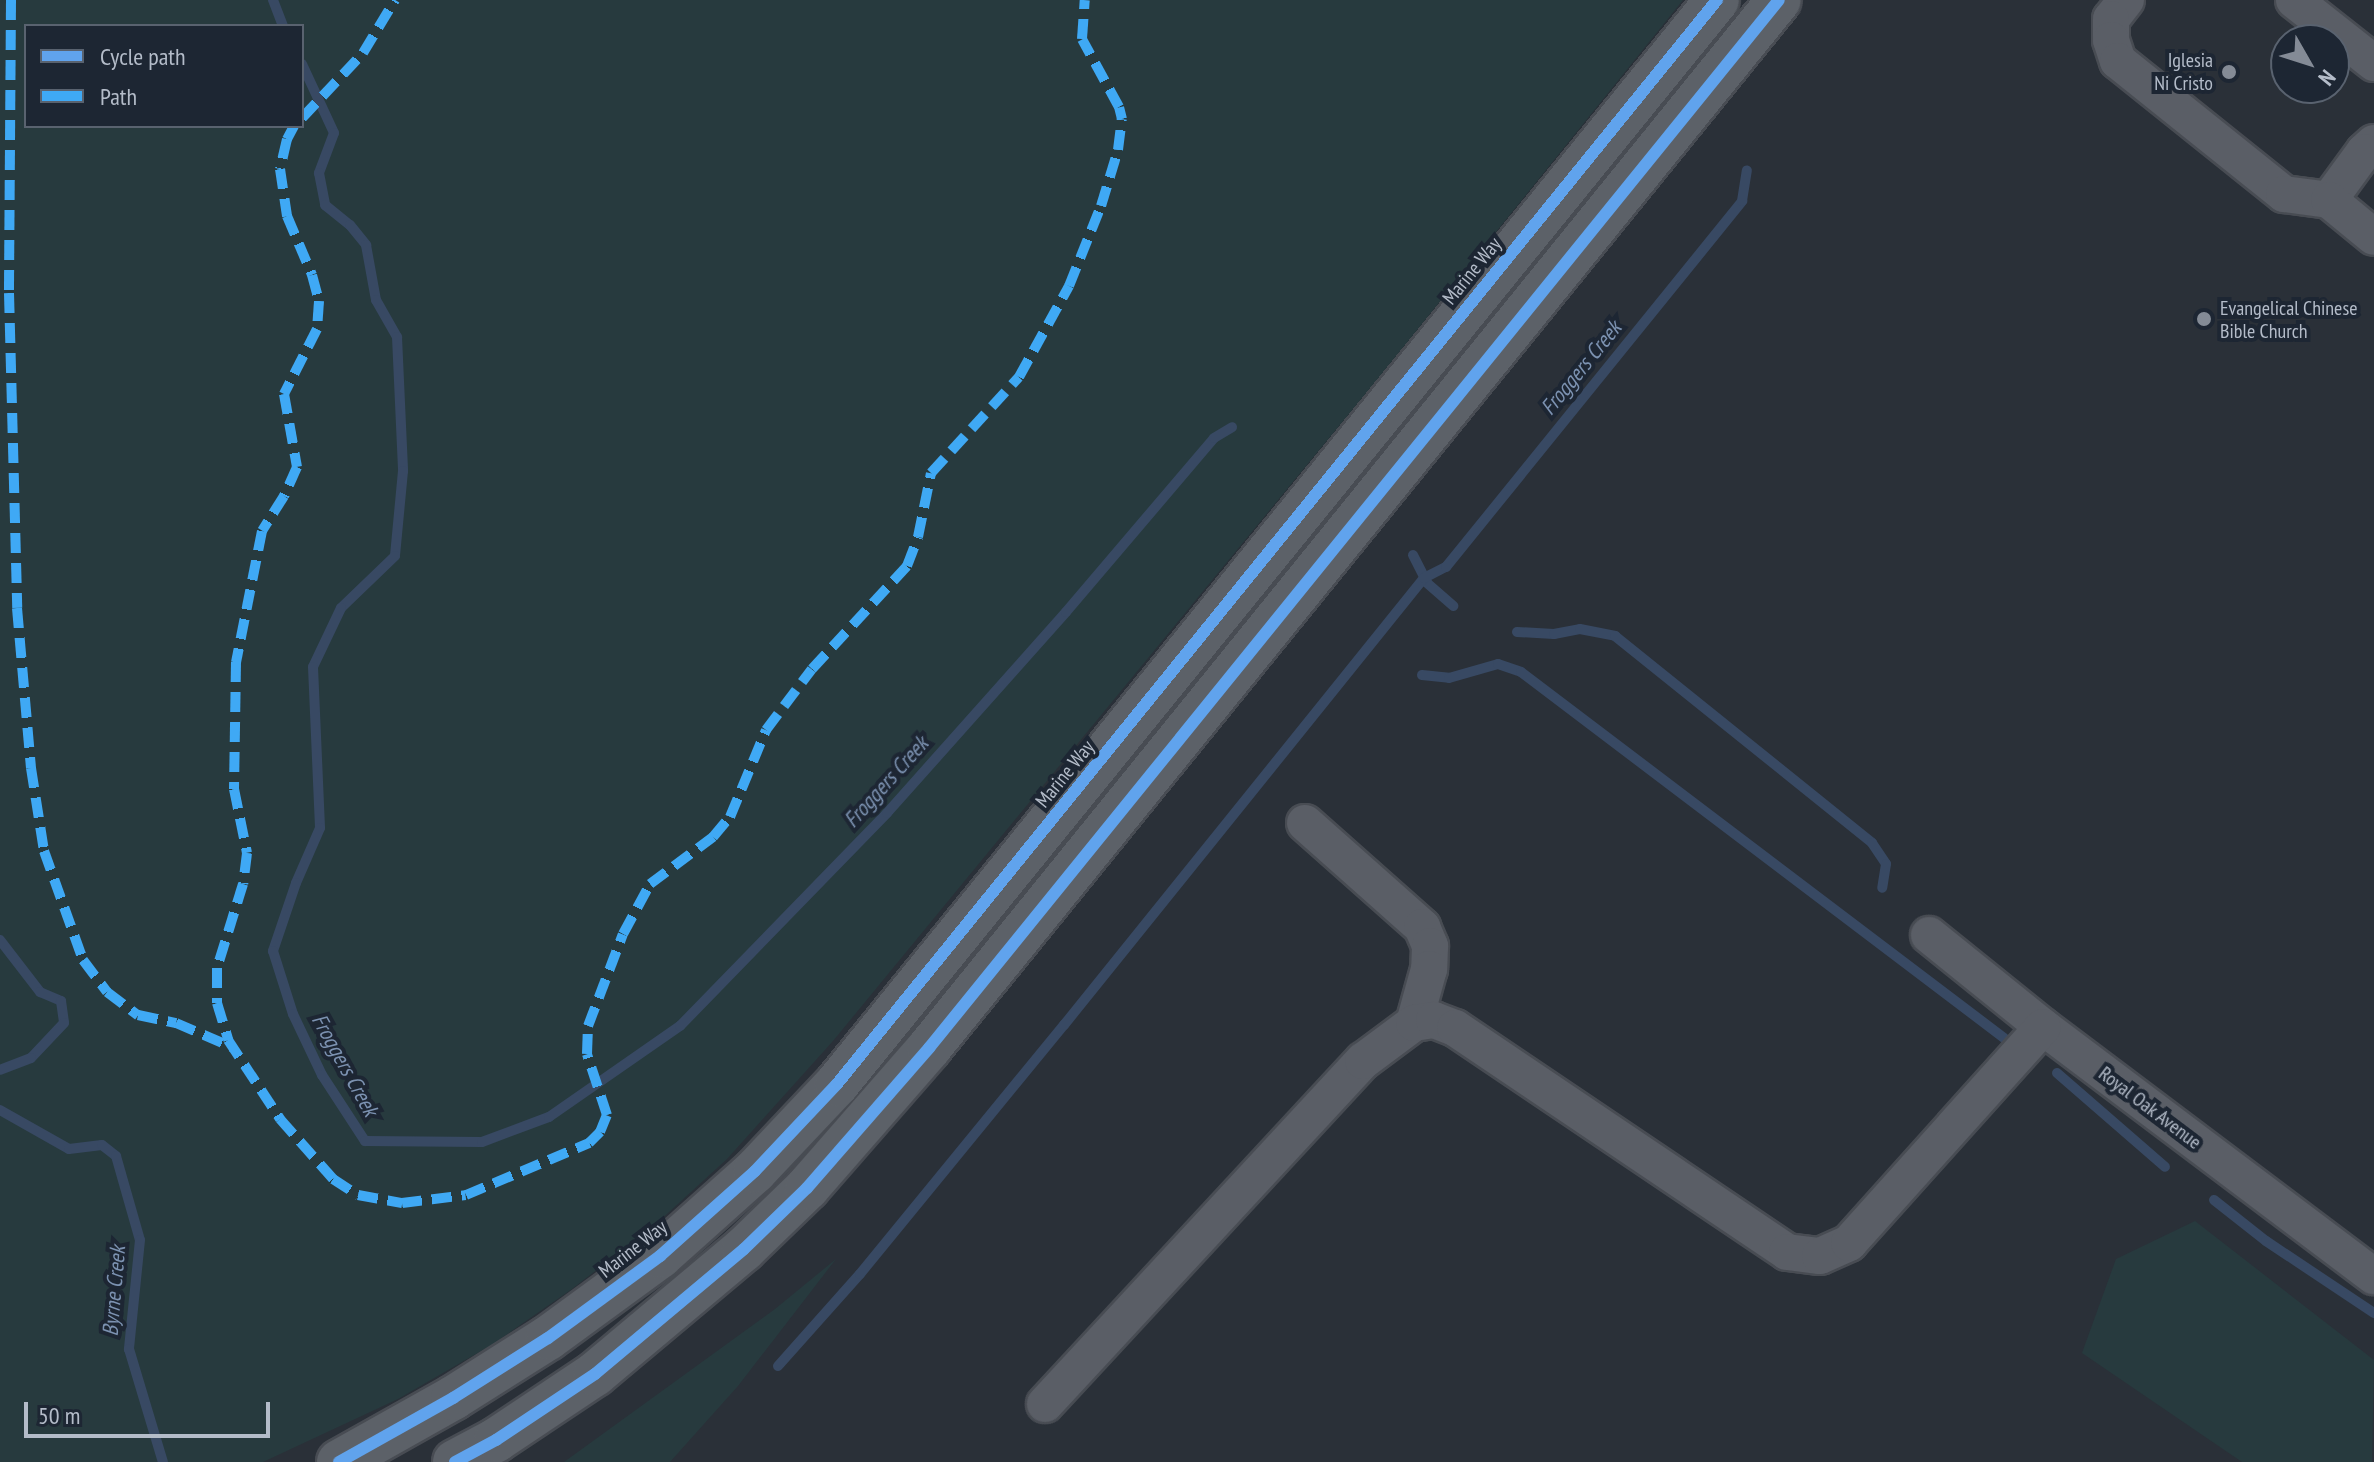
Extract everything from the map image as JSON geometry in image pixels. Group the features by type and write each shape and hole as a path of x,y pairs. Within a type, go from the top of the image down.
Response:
{"main road":[{"name":"Marine Way","path":"339,1462 453,1398 548,1338 660,1256 755,1171 837,1084 1717,0"},
{"path":"455,1462 496,1440 595,1374 744,1249 807,1188 929,1048 1779,0"}],"street":[{"path":"2126,0 2111,19 2111,40 2118,61 2284,194 2329,200 2374,237"},
{"path":"2294,0 2374,63"},
{"path":"2329,200 2374,143"},
{"path":"1305,823 1422,927 1430,946 1429,969 1414,1023"},
{"name":"Royal Oak Avenue","path":"1929,935 2043,1027 2374,1276"},
{"path":"1045,1404 1363,1061 1414,1023 1434,1020 1455,1028 1787,1252 1820,1256 1849,1243 2043,1027"}],"green space":[{"path":"0,0 1683,0 1371,387 833,1041 727,1159 656,1224 572,1289 493,1344 398,1399 263,1462 0,1462"},
{"path":"2195,1221 2374,1360 2372,1462 2242,1462 2082,1353 2116,1259"},
{"path":"836,1259 738,1386 670,1462 564,1462 775,1309"}],"waterway":[{"name":"Froggers Creek","path":"273,0 282,24"},
{"name":"Froggers Creek","path":"304,68 334,133 319,173 325,205 350,225 366,245 376,300 397,337 403,471 395,556 341,608 313,667 320,828 296,883 273,951 293,1014 322,1075 365,1141 482,1142 549,1117 680,1026 887,813 1066,612 1214,438 1232,427"},
{"path":"778,1366 860,1274 1424,578 1446,567 1742,201 1747,170"},
{"path":"1413,555 1427,583 1453,606"},
{"path":"1517,632 1554,634 1580,629 1615,636 1872,843 1886,864 1882,888"},
{"path":"1422,675 1449,678 1498,664 1521,672 2004,1038"},
{"name":"Byrne Creek","path":"0,940 40,992 61,1001 64,1023 31,1058 0,1070"},
{"path":"2057,1073 2165,1167"},
{"name":"Byrne Creek","path":"0,1110 69,1149 102,1145 116,1156 140,1240 129,1349 163,1462"},
{"path":"2214,1200 2266,1241 2374,1313"}],"marked path":[{"path":"11,0 9,293 17,608 31,768 44,851 83,960 107,992 138,1015 176,1023 232,1047"},
{"path":"304,116 363,53 395,0"},
{"path":"293,128 280,169 287,216 312,275 319,301 317,329 284,394 297,467 284,496 262,531 236,662 234,789 247,853 243,884 217,968 217,1003 228,1040 280,1119 333,1179 358,1195 402,1203 466,1195 589,1143 600,1132 607,1115 587,1054 588,1026 623,934 650,884 713,837 730,817 766,730 812,669 907,566 918,537 931,473 1019,377 1069,286 1101,206 1118,150 1122,119 1119,107 1082,39 1085,0"}],"cycle path":[{"path":"339,1462 453,1398 548,1338 660,1256 755,1171 837,1084 1717,0"},
{"path":"455,1462 496,1440 595,1374 744,1249 807,1188 929,1048 1779,0"}],"place":[{"name":"Iglesia Ni Cristo","path":"2229,72"},
{"name":"Evangelical Chinese Bible Church","path":"2204,319"}]}
